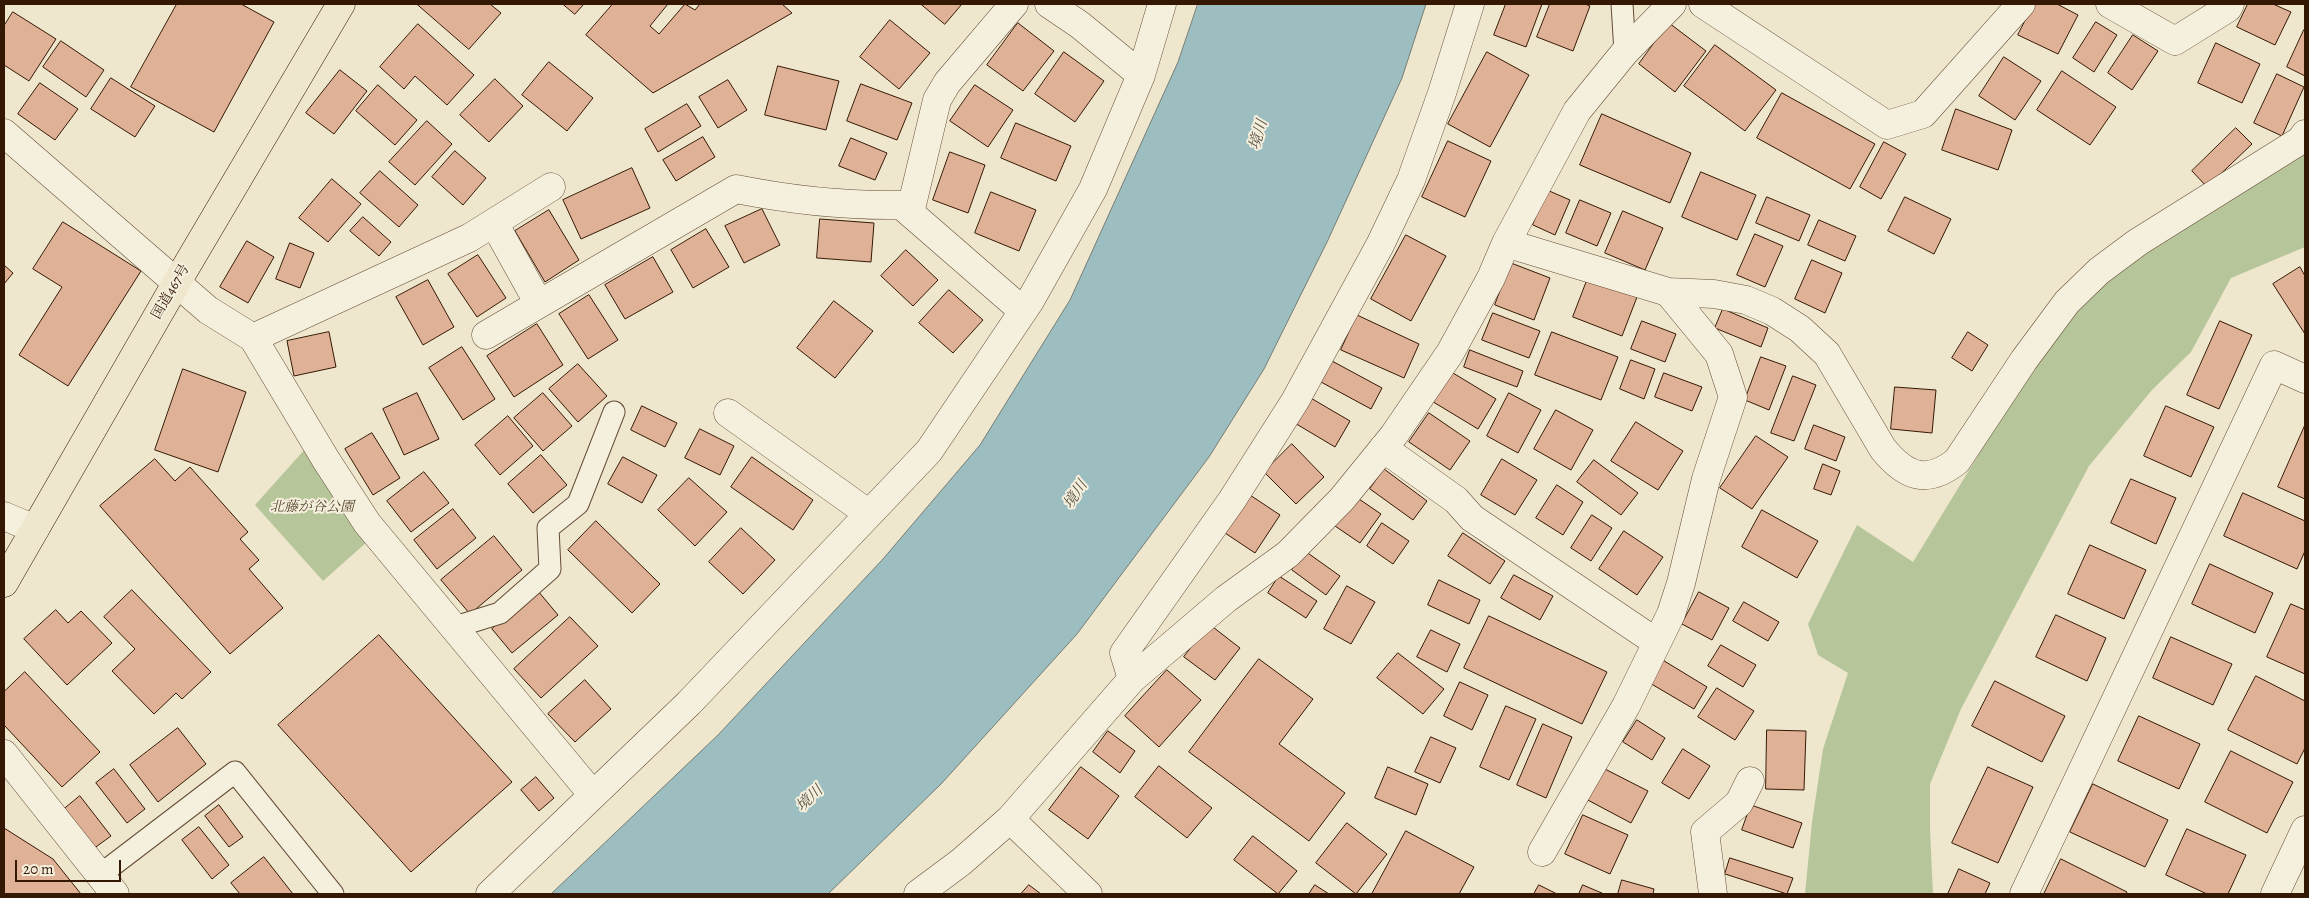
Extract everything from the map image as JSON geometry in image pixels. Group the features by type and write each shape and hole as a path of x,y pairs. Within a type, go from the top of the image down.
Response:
{"highway":[{"name":"国道467号","path":"4,583 177,282 341,4"}],"street":[{"path":"910,213 937,100 947,83 1014,4"},
{"path":"1049,4 1080,25 1141,75"},
{"path":"490,894 695,697 929,451 1023,311 1093,190 1141,75 1162,4"},
{"path":"1132,679 1124,653 1232,500 1295,401 1380,245 1411,180 1442,93 1470,4"},
{"path":"918,894 961,862 1010,819 1132,679 1226,599 1288,554 1342,499 1383,448 1450,353 1491,278 1506,243 1577,111 1625,52 1672,4"},
{"path":"1703,4 1887,125 1923,114 2020,4"},
{"path":"2110,4 2175,41 2228,8 2230,4"},
{"path":"4,133 208,310 253,338 326,460 367,523 593,796"},
{"path":"1506,243 1668,292 1714,294 1746,300 1772,310 1800,330 1827,354 1883,449 1893,462 1906,471 1931,476 1944,472 1957,461 2029,353 2067,302 2099,271 2138,242 2302,140 2305,134"},
{"path":"253,338 469,238 551,187"},
{"path":"486,334 736,189 791,200 860,206 901,205 1023,311"},
{"path":"494,223 539,304"},
{"path":"1542,852 1626,706 1670,614 1681,583 1706,479 1733,396 1719,354 1668,292"},
{"path":"2024,894 2274,365 2305,379"},
{"path":"728,413 869,514"},
{"path":"1383,448 1456,500 1472,518 1656,642"},
{"path":"4,516 35,529"},
{"path":"4,754 108,884"},
{"path":"1713,894 1705,832 1739,803 1750,781"},
{"path":"1010,819 1088,894"},
{"path":"2275,894 2305,830"}],"lane":[{"path":"1622,4 1625,52"},
{"path":"452,628 500,613 550,569 548,528 578,504 614,412"},
{"path":"108,884 235,772 333,894"}],"green space":[{"path":"2305,144 2305,247 2231,278 2191,352 2152,390 2089,466 1961,709 1930,784 1933,894 1805,894 1812,822 1823,749 1848,673 1818,655 1808,624 1857,525 1913,562 1979,454 2047,327 2126,262"},
{"name":"北藤が谷公園","path":"314,439 376,534 323,581 255,505"}],"water":[{"name":"境川","path":"1198,4 1426,4 1402,78 1328,240 1264,369 1209,457 1077,634 942,783 828,894 551,894 718,735 883,559 980,445 1070,300 1178,62"}],"building":[{"path":"177,4 241,4 274,22 214,132 131,87"},
{"path":"417,4 490,4 501,13 469,49"},
{"path":"563,4 584,4 575,14"},
{"path":"613,4 668,4 650,26 659,34 685,4 695,10 700,4 782,4 792,13 653,93 586,35"},
{"path":"921,4 962,4 945,24"},
{"path":"1506,4 1542,4 1526,47 1494,35"},
{"path":"1550,4 1585,4 1590,6 1573,51 1537,37"},
{"path":"2034,4 2057,4 2078,15 2058,54 2018,35"},
{"path":"2248,4 2273,4 2291,12 2275,45 2237,27"},
{"path":"13,12 56,39 29,81 4,65 4,26"},
{"path":"890,20 930,53 899,89 860,57"},
{"path":"2096,22 2117,35 2094,72 2073,58"},
{"path":"1018,23 1054,51 1023,91 987,65"},
{"path":"1669,23 1706,51 1675,92 1639,64"},
{"path":"418,24 474,75 447,105 415,76 404,89 380,67"},
{"path":"2305,31 2305,76 2287,67"},
{"path":"2133,35 2158,51 2132,90 2108,73"},
{"path":"61,41 104,70 86,97 43,67"},
{"path":"2216,43 2260,64 2242,103 2198,83"},
{"path":"1715,45 1776,90 1745,131 1684,86"},
{"path":"1064,52 1104,81 1075,122 1035,94"},
{"path":"1487,52 1529,75 1490,147 1448,124"},
{"path":"2004,57 2041,81 2015,120 1979,96"},
{"path":"549,62 593,98 567,131 522,95"},
{"path":"778,66 839,81 826,130 765,115"},
{"path":"340,70 367,91 334,134 306,113"},
{"path":"2062,71 2116,107 2090,145 2037,110"},
{"path":"2277,74 2304,87 2282,136 2254,123"},
{"path":"111,78 155,106 135,137 91,109"},
{"path":"495,79 523,106 489,142 460,115"},
{"path":"728,80 747,110 718,128 699,97"},
{"path":"40,83 78,109 55,140 18,114"},
{"path":"861,84 912,103 897,140 847,121"},
{"path":"378,85 417,120 395,145 356,111"},
{"path":"975,85 1013,110 988,147 950,121"},
{"path":"1782,93 1875,144 1850,189 1757,138"},
{"path":"687,104 701,126 658,152 645,129"},
{"path":"1956,109 2012,130 1998,170 1942,150"},
{"path":"1602,114 1691,153 1670,203 1580,165"},
{"path":"427,121 452,144 415,185 389,162"},
{"path":"1016,123 1071,146 1056,181 1001,158"},
{"path":"2236,128 2252,144 2207,187 2192,171"},
{"path":"703,137 715,157 676,181 663,160"},
{"path":"851,138 887,153 875,180 839,166"},
{"path":"1448,141 1491,161 1465,217 1422,197"},
{"path":"1884,142 1906,154 1881,199 1860,187"},
{"path":"455,151 486,178 463,205 432,177"},
{"path":"950,152 985,165 968,213 933,200"},
{"path":"632,168 650,208 581,239 563,200"},
{"path":"380,171 418,205 399,227 360,193"},
{"path":"1701,172 1756,195 1737,240 1682,217"},
{"path":"332,179 361,204 328,242 299,218"},
{"path":"1547,190 1570,200 1555,235 1533,225"},
{"path":"991,192 1036,210 1019,251 975,233"},
{"path":"1767,197 1810,215 1799,241 1756,223"},
{"path":"1905,197 1951,219 1934,254 1888,231"},
{"path":"1580,200 1611,213 1597,246 1566,233"},
{"path":"762,209 780,245 744,263 725,226"},
{"path":"549,210 579,260 545,282 515,231"},
{"path":"1623,211 1663,228 1645,270 1605,253"},
{"path":"363,217 391,242 379,256 350,231"},
{"path":"820,219 874,223 871,262 817,258"},
{"path":"1819,220 1856,236 1845,261 1808,245"},
{"path":"63,222 141,271 68,386 19,355 62,287 33,269"},
{"path":"706,229 729,267 693,288 671,250"},
{"path":"1755,234 1783,246 1765,287 1737,275"},
{"path":"1406,235 1446,256 1411,321 1371,299"},
{"path":"247,241 274,257 248,303 220,287"},
{"path":"290,243 314,253 300,288 276,279"},
{"path":"906,250 938,280 913,306 881,276"},
{"path":"478,255 506,298 477,317 448,274"},
{"path":"653,257 673,292 625,319 605,285"},
{"path":"1812,260 1842,273 1825,313 1795,299"},
{"path":"1511,263 1550,278 1534,320 1495,305"},
{"path":"4,265 13,273 4,284"},
{"path":"2300,267 2305,276 2305,334 2273,284"},
{"path":"1588,278 1637,297 1622,336 1573,317"},
{"path":"428,280 454,327 423,345 396,297"},
{"path":"949,290 983,320 953,353 919,323"},
{"path":"589,295 618,340 588,359 559,314"},
{"path":"834,301 873,331 835,378 797,348"},
{"path":"1723,309 1768,328 1761,347 1715,328"},
{"path":"1493,313 1540,331 1529,358 1482,340"},
{"path":"1357,315 1419,344 1404,378 1341,350"},
{"path":"1642,321 1676,334 1665,362 1631,349"},
{"path":"2220,321 2252,335 2219,409 2187,395"},
{"path":"537,324 563,365 514,397 487,356"},
{"path":"329,332 336,367 294,376 287,341"},
{"path":"1552,332 1618,357 1601,400 1535,375"},
{"path":"1968,332 1988,345 1972,371 1952,358"},
{"path":"462,347 495,399 463,420 429,368"},
{"path":"1470,350 1523,371 1517,387 1464,367"},
{"path":"1761,357 1786,366 1769,410 1745,400"},
{"path":"1631,360 1655,369 1644,399 1620,389"},
{"path":"1332,361 1382,388 1371,409 1321,382"},
{"path":"578,364 607,396 578,422 549,389"},
{"path":"183,369 246,392 218,472 155,450"},
{"path":"1448,370 1496,399 1478,429 1430,400"},
{"path":"1664,373 1702,387 1692,411 1655,397"},
{"path":"1793,376 1816,385 1794,441 1771,433"},
{"path":"1895,387 1936,390 1932,433 1891,429"},
{"path":"417,393 439,439 404,455 383,409"},
{"path":"543,393 572,426 543,451 514,418"},
{"path":"1509,393 1541,410 1518,453 1487,436"},
{"path":"1309,397 1350,421 1335,447 1293,422"},
{"path":"642,406 677,423 665,447 631,430"},
{"path":"2166,406 2214,427 2191,477 2144,456"},
{"path":"1556,410 1593,430 1571,470 1534,449"},
{"path":"1429,413 1470,441 1450,470 1409,442"},
{"path":"508,416 533,446 500,475 475,445"},
{"path":"1636,422 1683,451 1658,490 1611,461"},
{"path":"1814,425 1845,437 1836,461 1805,449"},
{"path":"2305,425 2305,499 2278,487"},
{"path":"700,429 734,446 720,475 685,458"},
{"path":"372,433 400,478 373,495 345,449"},
{"path":"1756,436 1788,457 1752,509 1720,488"},
{"path":"1292,444 1324,477 1296,504 1264,472"},
{"path":"541,455 567,485 533,513 508,484"},
{"path":"623,457 657,475 642,503 608,484"},
{"path":"752,457 813,500 793,530 731,487"},
{"path":"155,459 175,481 190,467 248,532 240,539 259,560 249,569 283,608 230,654 100,506"},
{"path":"1502,459 1537,480 1515,515 1481,495"},
{"path":"1594,460 1638,493 1621,515 1577,482"},
{"path":"1823,464 1840,471 1831,495 1814,489"},
{"path":"1384,469 1427,501 1413,520 1370,489"},
{"path":"424,472 449,503 411,532 387,501"},
{"path":"689,478 727,512 695,546 658,510"},
{"path":"2131,479 2176,498 2156,544 2111,523"},
{"path":"1557,485 1583,502 1563,535 1536,518"},
{"path":"2243,493 2305,521 2305,551 2297,569 2224,536"},
{"path":"1250,495 1280,515 1255,553 1225,533"},
{"path":"1356,497 1381,514 1360,543 1335,526"},
{"path":"453,509 476,538 437,569 414,540"},
{"path":"1762,510 1818,541 1797,578 1742,547"},
{"path":"1592,515 1612,528 1591,561 1571,548"},
{"path":"596,521 660,584 632,613 568,550"},
{"path":"1382,523 1409,541 1393,564 1367,546"},
{"path":"741,528 775,560 743,594 709,562"},
{"path":"1624,531 1663,557 1637,595 1599,569"},
{"path":"1463,533 1505,561 1490,584 1448,556"},
{"path":"494,536 522,570 470,614 441,580"},
{"path":"2090,545 2146,570 2124,619 2068,594"},
{"path":"1305,551 1340,576 1326,595 1292,570"},
{"path":"2210,564 2273,593 2255,633 2192,604"},
{"path":"1514,575 1553,596 1540,620 1501,598"},
{"path":"1279,576 1317,601 1306,618 1268,593"},
{"path":"1439,580 1480,600 1469,624 1428,605"},
{"path":"1347,586 1375,602 1351,644 1324,629"},
{"path":"132,590 211,672 182,699 176,693 154,714 112,671 135,649 104,617"},
{"path":"538,591 558,615 512,653 492,629"},
{"path":"1699,592 1729,608 1712,640 1682,624"},
{"path":"1744,602 1779,622 1768,641 1733,621"},
{"path":"2291,604 2305,610 2305,674 2267,657"},
{"path":"56,610 68,623 81,611 112,643 67,685 24,639"},
{"path":"2056,615 2106,638 2087,681 2036,657"},
{"path":"1489,616 1607,672 1582,724 1464,668"},
{"path":"570,617 598,646 541,698 514,669"},
{"path":"1209,624 1240,648 1215,680 1184,657"},
{"path":"1431,630 1460,644 1447,672 1417,657"},
{"path":"379,635 512,782 411,872 278,725"},
{"path":"2171,637 2232,664 2213,705 2153,678"},
{"path":"1721,645 1756,665 1743,687 1708,666"},
{"path":"1398,653 1444,689 1423,714 1377,678"},
{"path":"1259,659 1313,699 1279,744 1345,793 1309,841 1189,752"},
{"path":"1661,659 1707,687 1694,709 1648,682"},
{"path":"1167,670 1201,700 1159,747 1125,716"},
{"path":"25,672 100,752 62,787 4,725 4,692"},
{"path":"2256,676 2305,701 2305,748 2297,764 2228,730"},
{"path":"585,680 611,709 575,742 548,714"},
{"path":"1995,681 2065,716 2042,762 1972,726"},
{"path":"1460,682 1488,695 1472,730 1444,716"},
{"path":"1717,688 1754,711 1735,740 1698,717"},
{"path":"1506,706 1536,719 1509,780 1480,767"},
{"path":"2139,716 2200,744 2179,789 2118,761"},
{"path":"1637,720 1665,738 1652,760 1623,742"},
{"path":"1543,724 1572,737 1546,798 1517,785"},
{"path":"178,728 206,764 158,802 130,765"},
{"path":"1767,730 1806,731 1804,790 1766,789"},
{"path":"1108,731 1135,751 1120,773 1093,752"},
{"path":"1431,737 1456,748 1440,783 1415,772"},
{"path":"1683,749 1710,766 1689,799 1662,783"},
{"path":"2231,751 2293,782 2267,833 2205,802"},
{"path":"1159,766 1212,808 1187,838 1135,797"},
{"path":"1081,767 1119,796 1088,839 1049,810"},
{"path":"1388,767 1428,784 1416,815 1375,798"},
{"path":"1601,767 1648,791 1631,823 1584,798"},
{"path":"1988,767 2033,787 1998,863 1952,843"},
{"path":"114,769 145,809 127,823 96,783"},
{"path":"536,777 554,798 539,811 521,790"},
{"path":"2093,784 2168,820 2145,867 2070,832"},
{"path":"80,796 111,836 93,849 63,810"},
{"path":"219,805 243,837 229,847 205,816"},
{"path":"1751,805 1802,823 1793,848 1742,830"},
{"path":"1583,815 1628,835 1610,874 1565,854"},
{"path":"1347,823 1387,854 1356,894 1316,863"},
{"path":"199,827 229,865 212,879 182,840"},
{"path":"4,828 53,859 81,894 4,894"},
{"path":"2187,829 2246,855 2228,894 2207,894 2166,875"},
{"path":"1406,831 1474,867 1459,894 1372,894"},
{"path":"1253,836 1297,871 1278,894 1234,860"},
{"path":"264,857 293,894 240,894 231,883"},
{"path":"1730,858 1793,878 1787,894 1725,874"},
{"path":"2061,859 2127,892 2126,894 2044,894"},
{"path":"1959,869 1990,883 1985,894 1948,894"},
{"path":"1622,880 1654,889 1653,894 1618,894"},
{"path":"1029,885 1041,894 1021,894"},
{"path":"1315,885 1329,894 1309,894"},
{"path":"1539,885 1557,894 1534,894"},
{"path":"1583,885 1604,894 1579,894"}]}
